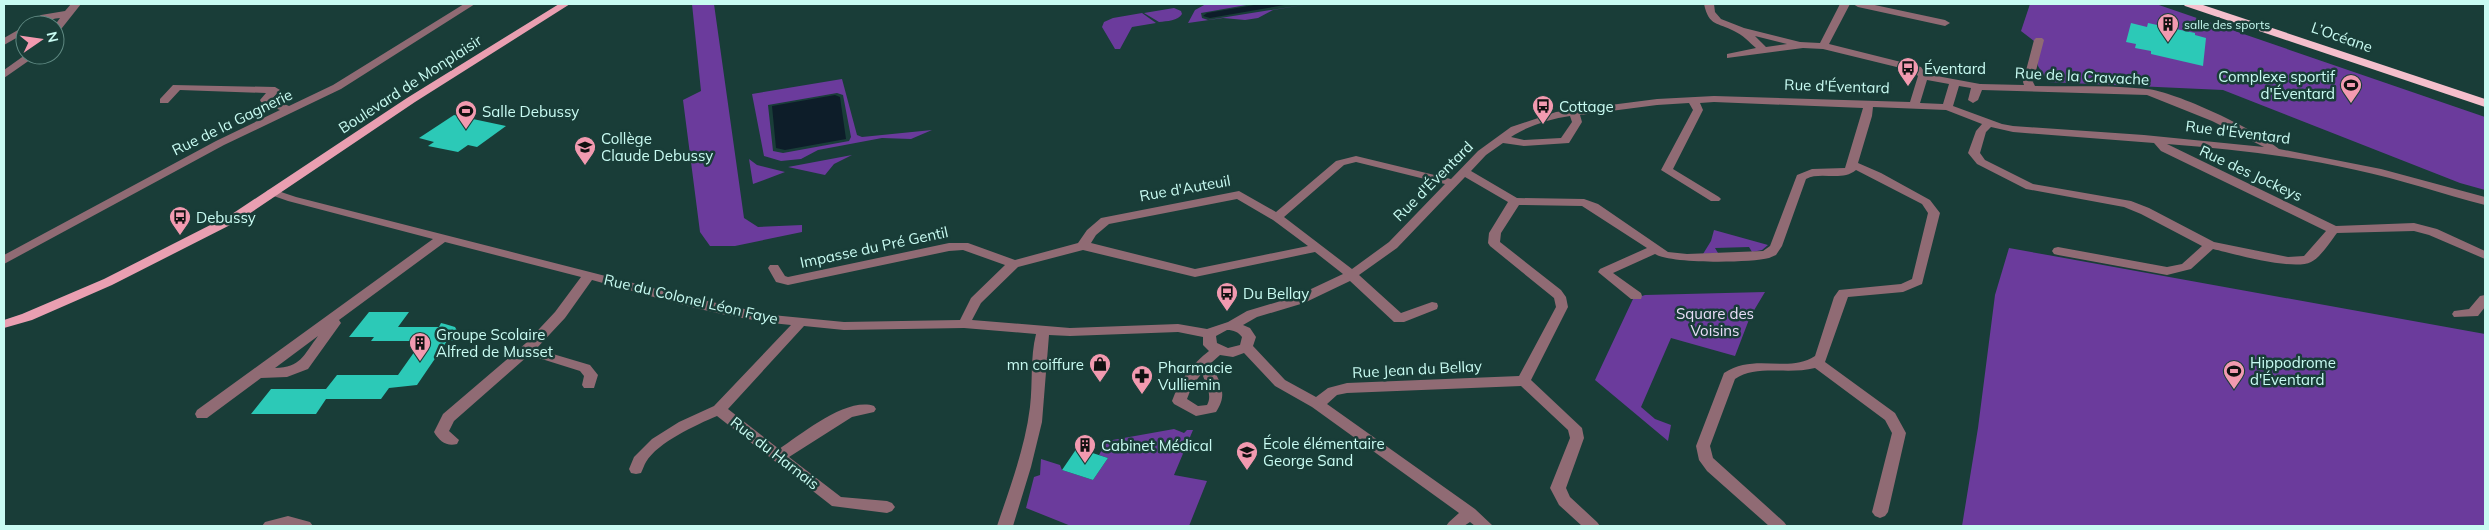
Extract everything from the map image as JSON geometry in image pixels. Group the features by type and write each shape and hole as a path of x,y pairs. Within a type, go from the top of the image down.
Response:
{"highway":[{"name":"L’Océane","path":"2189,4 2485,103"},
{"name":"L’Océane","path":"2213,4 2485,94"}],"main road":[{"name":"Boulevard de Monplaisir","path":"4,324 27,318 147,264 236,218 411,100 559,5"}],"street":[{"path":"65,18 76,4"},
{"name":"Rue de la Gagnerie","path":"4,260 170,170 360,74 470,4"},
{"path":"1709,4 1710,14 1721,24 1803,45"},
{"path":"1824,46 1845,4"},
{"path":"1858,4 1945,23"},
{"path":"60,15 68,14"},
{"path":"1741,30 1764,50"},
{"path":"4,42 15,35"},
{"path":"2032,88 2028,82 2039,40"},
{"path":"1731,56 1803,45"},
{"name":"Rue de la Cravache","path":"1803,45 1824,46 1917,69 1923,76 1980,86 2148,92 2164,96 2266,143 2275,152"},
{"path":"4,75 18,65"},
{"path":"1914,105 1923,76"},
{"path":"1948,107 1955,82"},
{"path":"164,101 177,86 275,90 265,100 289,110"},
{"path":"1972,100 1976,89 1980,86"},
{"name":"Rue d'Éventard","path":"1239,324 1252,314 1299,300 1351,275 1393,245 1482,153 1515,129 1574,112 1693,100 1734,99 1948,107 1990,123 2013,129 2158,140 2275,152 2384,173 2485,201"},
{"path":"1693,100 1698,110 1667,170 1715,198"},
{"path":"1464,172 1515,201 1584,203 1594,207 1665,255 1687,258 1755,256 1772,252 1801,177 1812,173 1844,172 1850,170 1867,116 1868,108 1866,104"},
{"path":"1501,139 1524,144 1566,141 1577,122 1574,112"},
{"path":"1990,123 1981,131 1974,153 1981,162 2030,187 2140,208 2210,245 2288,261 2301,261 2308,258 2334,230 2414,227 2427,230 2485,255"},
{"name":"Rue des Jockeys","path":"2158,140 2165,149 2334,230"},
{"path":"1277,217 1340,163 1348,160 1356,159 1454,183"},
{"path":"1779,526 1712,467 1706,460 1703,446 1729,376 1734,372 1748,368 1802,367 1816,362 1821,358 1840,297 1844,293 1903,288 1918,281 1934,213 1926,202 1877,174 1853,165"},
{"name":"Rue du Colonel Léon Faye","path":"272,192 292,199 699,304 753,316 800,323 886,326 964,324 1070,332 1178,328 1196,330 1209,335"},
{"name":"Rue d'Auteuil","path":"1084,246 1092,233 1105,221 1233,194 1245,196 1318,248 1400,320 1432,306"},
{"path":"1515,201 1495,233 1494,243 1556,293 1562,302 1562,307 1524,381 1575,428 1578,438 1558,488 1564,501 1592,526"},
{"path":"202,414 443,238"},
{"path":"2058,251 2167,271 2191,265 2210,245"},
{"name":"Impasse du Pré Gentil","path":"774,268 780,279 788,281 949,247 964,246 1014,264"},
{"path":"964,324 976,301 1014,264 1084,246 1195,274 1318,248"},
{"path":"1636,296 1604,272 1654,249"},
{"path":"452,440 442,432 444,422 526,350 560,315 589,275"},
{"path":"2458,314 2473,313 2485,299"},
{"path":"259,373 287,372 303,366 340,314"},
{"name":"Rue du Harnais","path":"800,323 719,410 838,502 887,507"},
{"path":"1239,324 1249,337 1246,347 1233,353 1217,351 1210,346 1209,335 1220,327 1239,324"},
{"path":"1005,526 1031,444 1038,398 1040,347 1044,330"},
{"path":"1246,347 1280,383 1317,404 1470,513 1485,526"},
{"path":"526,350 585,368 591,375 590,385"},
{"path":"1204,362 1217,351"},
{"path":"1816,362 1890,417 1896,425 1899,433 1880,512"},
{"name":"Rue Jean du Bellay","path":"1317,404 1334,391 1346,388 1524,381"},
{"path":"780,456 847,413 859,409 869,409"},
{"path":"636,469 638,460 647,450 704,415 719,410"},
{"path":"1454,526 1470,513"},
{"path":"270,526 288,522 305,526"}],"green space":[{"path":"692,4 714,4 744,218 758,227 802,225 802,232 735,246 710,246 700,232 683,100 701,91"},
{"path":"1206,4 1252,4 1201,13 1202,18 1208,20 1309,4 1273,10 1258,18 1245,20 1223,18 1188,23 1195,10"},
{"name":"Complexe sportif d'Éventard","path":"2030,4 2156,4 2485,117 2485,190 2460,183 2223,90 2048,82 2038,66 2034,41 2021,31"},
{"path":"1174,8 1181,11 1182,14 1178,18 1169,21 1159,22 1144,13"},
{"path":"1142,13 1156,23 1132,27 1120,49 1115,49 1102,27 1104,22 1113,18"},
{"path":"842,79 857,135 862,137 932,130 911,139 882,138 818,150 801,159 781,161 764,156 752,94","holes":["837,93 843,95 851,137 849,141 783,153 773,151 768,105"]},
{"path":"852,155 834,164 825,175 788,167"},
{"path":"749,159 757,165 785,172 753,184"},
{"path":"1714,230 1768,245 1762,250 1752,252 1749,247 1715,248 1718,253 1703,254 1711,241"},
{"name":"Hippodrome d'Éventard","path":"2009,248 2485,334 2485,526 1962,526 1978,428 1995,295"},
{"name":"Square des Voisins","path":"1765,292 1750,317 1735,356 1671,338 1641,407 1655,419 1671,425 1668,441 1595,380 1633,299 1645,295"},
{"path":"1174,429 1184,433 1187,430 1193,430 1174,475 1207,481 1189,526 1071,526 1026,508 1034,477 1040,475 1041,459 1060,465 1062,470 1093,480 1108,458 1099,455 1107,441"}],"water":[{"path":"1260,4 1290,4 1210,18 1203,16 1207,13"},
{"path":"835,95 840,97 846,139 785,150 776,148 772,106"}],"building":[{"name":"salle des sports","path":"2131,23 2147,27 2148,23 2195,33 2195,35 2206,38 2203,66 2151,54 2151,51 2135,48 2136,44 2126,42"},
{"name":"Salle Debussy","path":"454,115 506,126 477,147 468,145 458,152 428,146 434,142 419,138"},
{"name":"Groupe Scolaire Alfred de Musset","path":"369,312 409,312 398,327 439,327 441,323 455,327 460,336 456,341 447,341 417,385 389,388 381,399 326,399 316,414 251,414 271,389 326,389 337,375 398,375 422,341 371,341 374,337 349,337"},
{"name":"Cabinet Médical","path":"1077,448 1108,458 1093,480 1062,470"}],"place":[{"name":"salle des sports","path":"2168,43"},
{"name":"Éventard","path":"1908,87"},
{"name":"Complexe sportif d'Éventard","path":"2351,104"},
{"name":"Cottage","path":"1543,125"},
{"name":"Salle Debussy","path":"466,130"},
{"name":"Collège Claude Debussy","path":"585,166"},
{"name":"Debussy","path":"180,236"},
{"name":"Du Bellay","path":"1227,312"},
{"name":"Groupe Scolaire Alfred de Musset","path":"420,362"},
{"name":"mn coiffure","path":"1100,383"},
{"name":"Hippodrome d'Éventard","path":"2234,390"},
{"name":"Pharmacie Vulliemin","path":"1142,395"},
{"name":"Cabinet Médical","path":"1085,464"},
{"name":"École élémentaire George Sand","path":"1247,471"}]}
